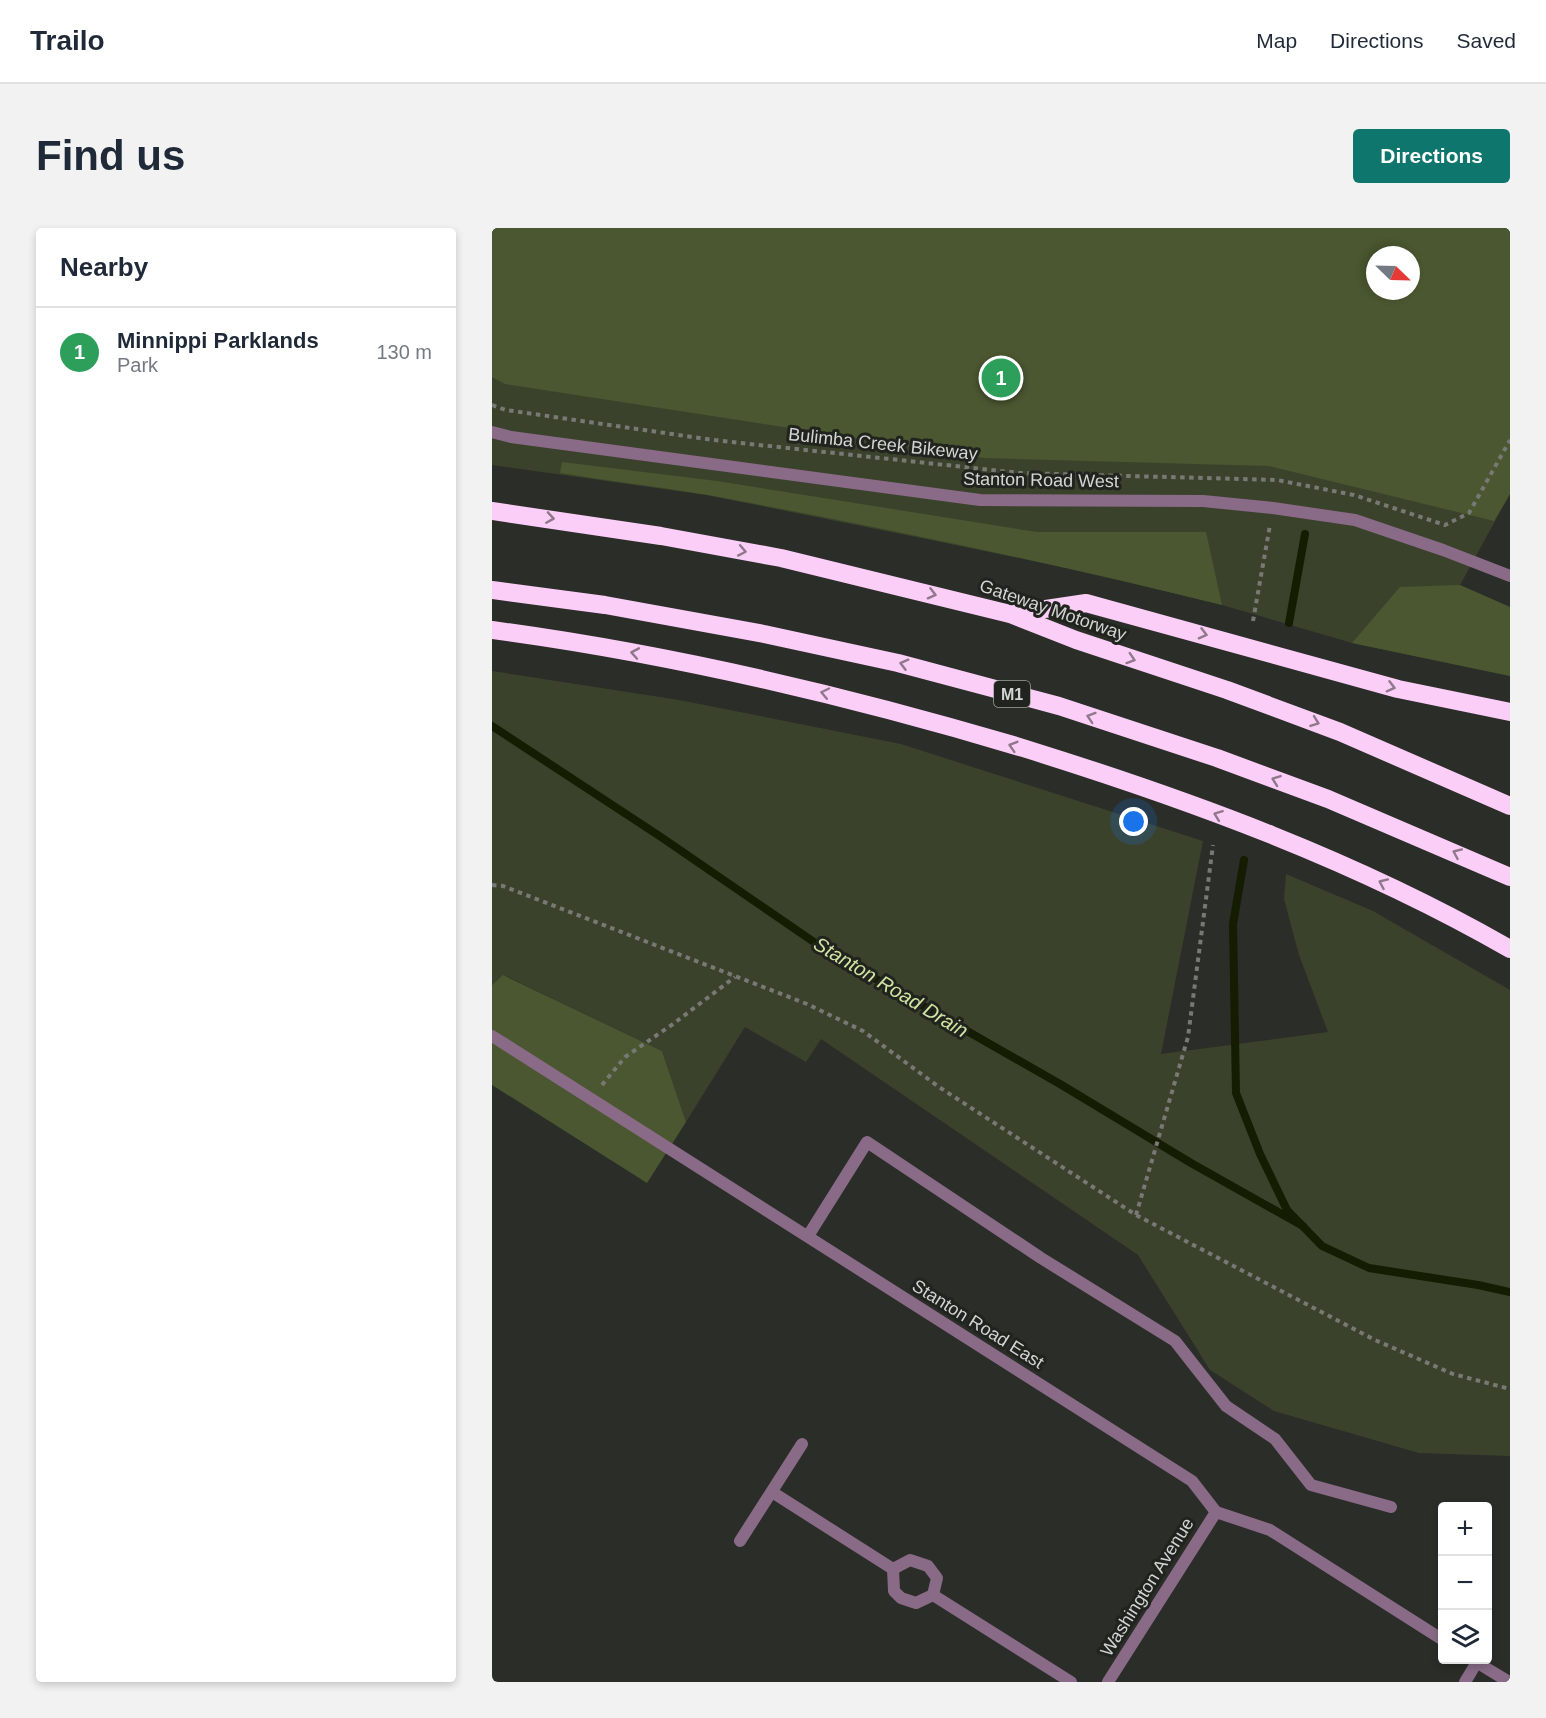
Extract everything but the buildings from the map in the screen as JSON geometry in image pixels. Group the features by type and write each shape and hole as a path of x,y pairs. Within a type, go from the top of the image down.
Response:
{"highway":[{"name":"Gateway Motorway","path":"492,511 661,536 781,558 1010,614 1076,640 1227,690 1340,732 1510,806"},
{"name":"M1","path":"492,590 605,605 764,634 898,663 1059,706 1217,758 1328,799 1510,877"},
{"path":"1010,614 1086,603 1398,689 1510,712"},
{"path":"492,630 660,657 844,697 1120,778 1331,860 1404,893 1510,948"}],"street":[{"name":"Stanton Road West","path":"492,432 523,439 980,500 1203,501 1273,508 1355,520 1510,576"},
{"name":"Stanton Road East","path":"492,1036 1192,1481 1216,1512"},
{"path":"807,1236 867,1142 1041,1258 1175,1341 1226,1406 1275,1439 1311,1485 1391,1507"},
{"path":"740,1541 802,1444"},
{"path":"772,1492 893,1569"},
{"path":"1216,1512 1270,1530 1438,1637"},
{"name":"Washington Avenue","path":"1108,1682 1216,1512"},
{"path":"910,1560 928,1566 937,1578 933,1594 916,1603 901,1598 894,1591 893,1569 910,1560"},
{"path":"933,1594 1071,1682"},
{"path":"1465,1682 1474,1664"},
{"path":"1480,1664 1509,1682"}],"path":[{"name":"Bulimba Creek Bikeway","path":"492,405 506,410 713,440 1020,473 1277,480 1354,495 1445,525 1469,513 1510,440"},
{"path":"1253,621 1277,480"},
{"path":"1136,1215 1188,1037 1213,845"},
{"path":"492,885 503,886 736,976 807,1004 863,1031 939,1087 1136,1215 1375,1341 1453,1374 1510,1389"},
{"path":"591,1098 625,1057 736,976"}],"green space":[{"path":"492,228 1510,228 1510,494 1460,585 1510,607 1510,676 1352,643 1222,605 1091,573 706,495 492,465"},
{"path":"492,228 1510,228 1510,494 1494,521 1269,466 984,458 505,384 492,377"},
{"path":"562,462 717,481 1037,532 1206,532 1222,605 1030,560 837,520 708,495 560,473"},
{"path":"1460,585 1510,607 1510,676 1352,643 1400,587"},
{"path":"492,671 679,700 901,744 1203,841 1161,1054 1328,1032 1299,955 1284,899 1286,874 1373,911 1510,990 1510,1456 1419,1453 1274,1411 1210,1370 1138,1255 821,1039 806,1062 745,1027 686,1122 662,1051 504,975 492,985"},
{"path":"503,975 662,1051 686,1122 647,1183 492,1085 492,985"}],"waterway":[{"path":"1289,623 1305,534"},
{"name":"Stanton Road Drain","path":"492,726 661,837 827,951 1303,1226"},
{"name":"Stanton Road Drain","path":"1244,860 1233,924 1236,1093 1260,1154 1287,1210 1322,1246 1369,1268 1510,1292"}],"place":[{"name":"Minnippi Parklands","path":"1001,378"}]}
